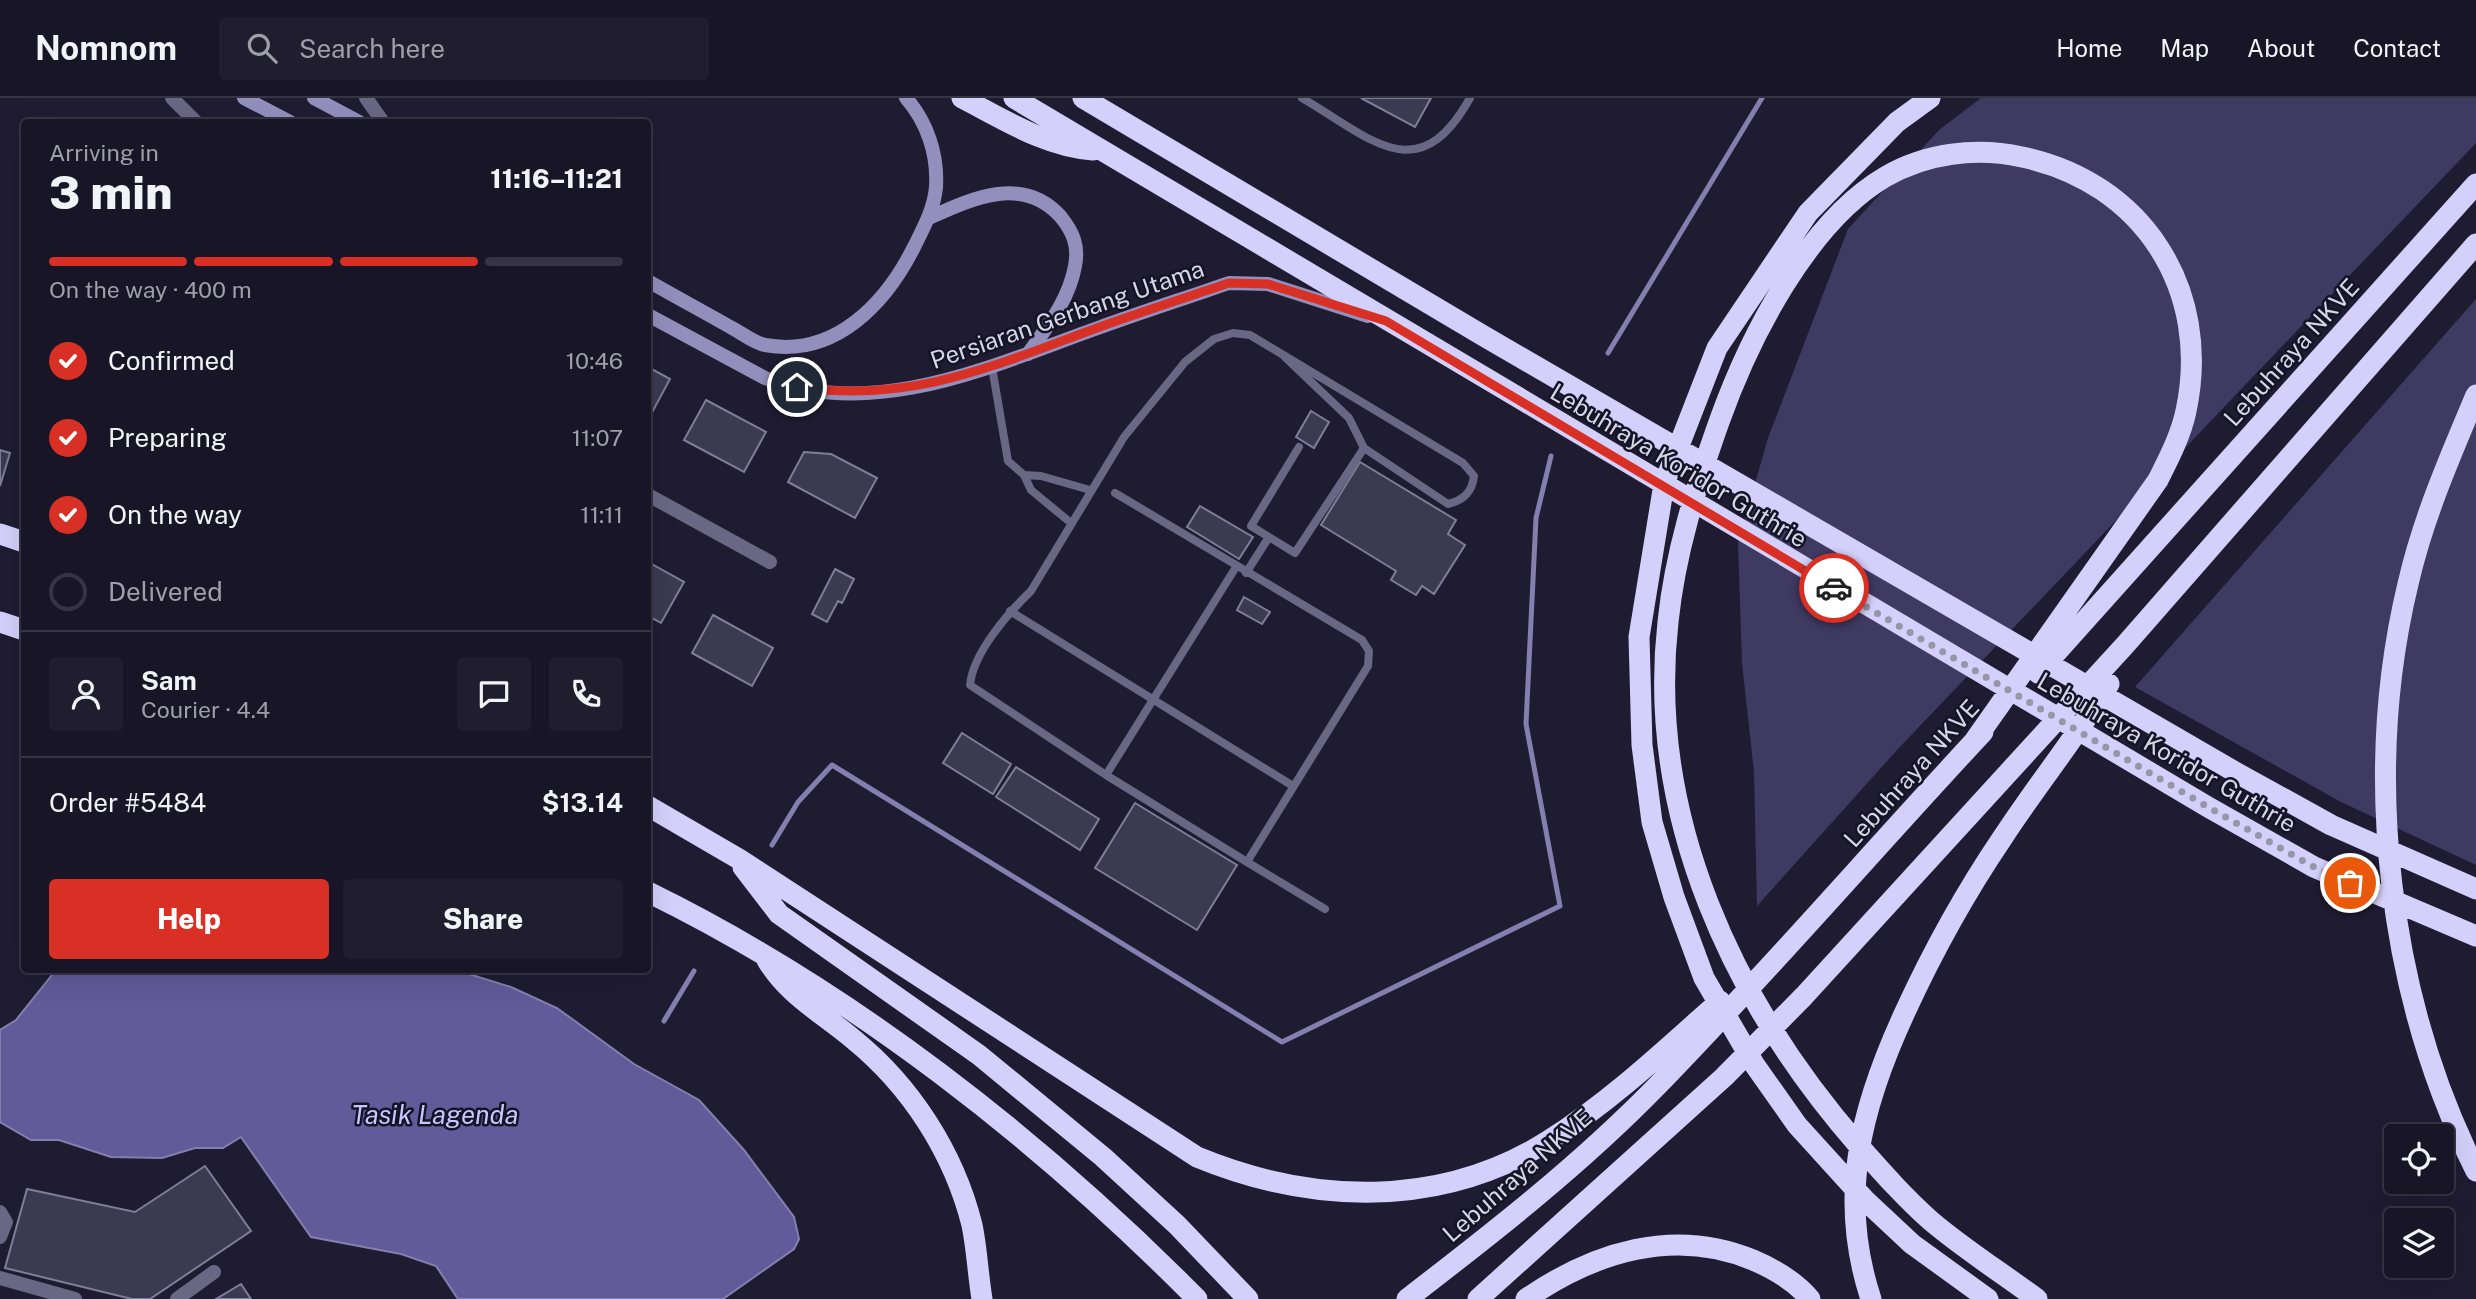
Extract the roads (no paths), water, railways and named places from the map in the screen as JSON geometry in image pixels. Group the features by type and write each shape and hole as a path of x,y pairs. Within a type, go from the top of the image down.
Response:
{"highway":[{"path":"962,98 1038,137 1074,149 1102,151"},
{"name":"Lebuhraya Koridor Guthrie","path":"1013,98 2208,807 2314,867 2476,936"},
{"name":"Lebuhraya Koridor Guthrie","path":"1083,98 1482,335 2237,773 2331,825 2476,889"},
{"path":"1112,98 1136,129"},
{"path":"1930,98 1889,130 1808,213 1717,348 1664,484 1639,638 1642,745 1652,822 1674,897 1704,978 1754,1064 1797,1125 1866,1201 1912,1244 1988,1299"},
{"path":"1975,740 2158,480 2174,447 2186,411 2190,334 2175,275 2166,258 2155,241 2119,201 2081,176 2054,164 2011,154 1974,152 1931,158 1886,177 1859,195 1835,216 1790,278 1739,367 1690,503 1667,623 1666,716 1675,795 1695,869 1730,959 1778,1042 1821,1102 1891,1182 1931,1220 2037,1299"},
{"name":"Lebuhraya NKVE","path":"1407,1299 1518,1214 1655,1088 1815,918 1975,740 2106,600 2476,184"},
{"path":"1478,1299 1764,1037 2126,644 2476,244"},
{"path":"2476,395 2434,498 2407,586 2392,684 2386,749 2385,813 2401,948 2429,1058 2476,1171"},
{"path":"0,534 21,541"},
{"path":"0,622 21,629"},
{"path":"1871,1299 1858,1243 1855,1176 1865,1114 1875,1081 1946,925 2004,835 2091,713 2112,678 2126,644"},
{"path":"651,808 738,859 1197,1157 1257,1179 1325,1192 1398,1192 1444,1184 1485,1172 1546,1143 1629,1082 1815,918"},
{"path":"738,859 758,890 779,914 979,1055 1041,1105 1177,1225 1248,1299"},
{"path":"651,894 764,955 848,1008 986,1111 1096,1202 1197,1299"},
{"path":"764,955 777,977 801,1000 874,1058 921,1112 939,1139 954,1170 972,1226 982,1299"},
{"path":"1526,1299 1551,1282 1602,1258 1643,1246 1666,1244 1709,1246 1733,1251 1773,1268 1810,1299"}],"main road":[{"path":"244,98 284,119"},
{"path":"314,98 353,119"},
{"path":"651,283 764,345 801,345 835,336 868,312 903,269 929,218 936,186 932,146 926,125 906,98"},
{"path":"929,218 978,197 1001,192 1019,193 1039,199 1070,228 1077,246 1069,289 1027,355"},
{"name":"Persiaran Gerbang Utama","path":"651,317 765,378 797,387 840,394 895,390 947,382 1229,283 1268,284 1386,321"}],"street":[{"path":"172,98 193,119"},
{"path":"366,98 381,119"},
{"path":"651,497 770,562"},
{"path":"0,1212 6,1222 0,1237"},
{"path":"177,1299 214,1272"},
{"path":"0,1278 75,1299"}],"lane":[{"path":"1303,98 1385,146 1406,152 1428,148 1439,139 1450,129 1471,98"},
{"path":"1285,357 1349,418 1364,448 1448,504 1467,495 1473,487 1474,476 1463,463 1250,335 1233,333 1214,339 1185,362 1124,437 1031,591 1010,611 971,671 970,685 1106,775 1325,909"},
{"path":"992,367 1009,461 1024,475 1031,490 1072,523"},
{"path":"1299,447 1251,526 1295,553 1364,448"},
{"path":"1024,475 1041,476 1090,490"},
{"path":"1115,494 1362,640 1369,651 1368,666 1247,862"},
{"path":"1246,573 1269,537"},
{"path":"1106,775 1236,567"},
{"path":"1010,611 1293,786"}],"water":[{"name":"Tasik Lagenda","path":"54,973 466,973 511,987 557,1008 634,1064 699,1100 744,1150 794,1217 799,1239 794,1249 723,1299 458,1299 436,1266 401,1254 311,1237 241,1137 223,1148 195,1148 162,1158 111,1157 59,1140 31,1140 0,1122 0,1030 16,1020"}],"waterway":[{"path":"1608,353 1762,98"},
{"path":"772,845 798,802 832,765 1282,1042 1560,906 1526,724 1536,518 1551,456"},
{"path":"664,1021 694,971"}]}
